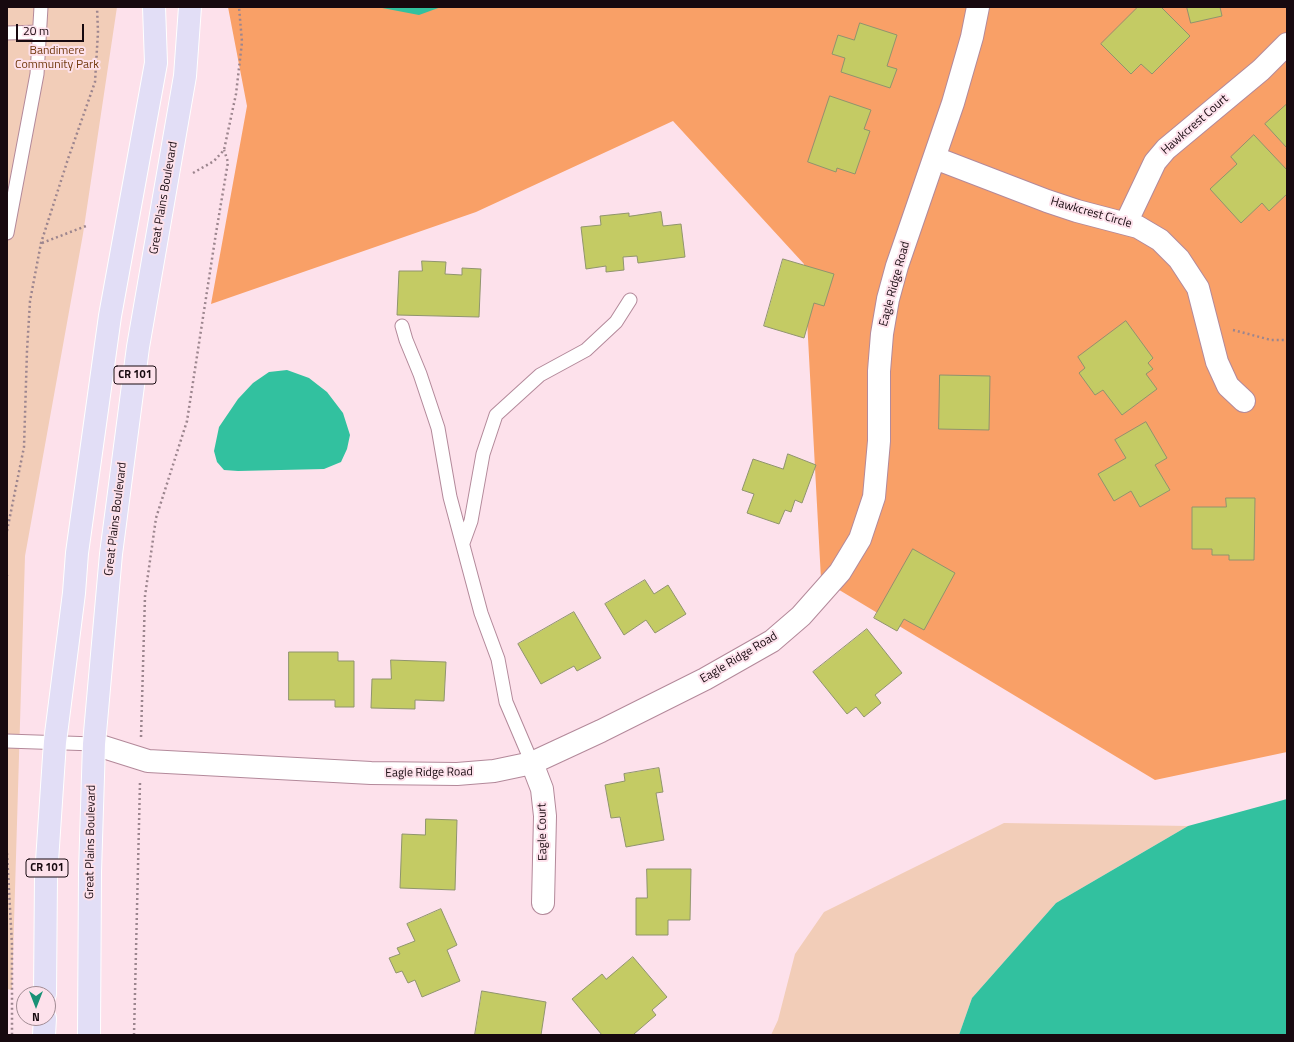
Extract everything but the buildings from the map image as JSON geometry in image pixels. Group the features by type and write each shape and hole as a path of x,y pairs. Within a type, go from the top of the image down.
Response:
{"main road":[{"name":"CR 101","path":"45,986 46,876 55,742 74,593 77,553 110,316 156,63 154,7"},
{"name":"Great Plains Boulevard","path":"89,1035 90,872 94,744 110,554 138,347 184,76 190,7"}],"street":[{"name":"Eagle Ridge Road","path":"94,744 140,759 156,762 371,773 472,773 494,771 532,763 601,731 705,679 772,641 801,616 840,572 860,539 874,497 879,441 879,371 883,327 888,299 897,266 953,103 972,37 978,7"},
{"name":"Hawkcrest Court","path":"1126,223 1155,162 1166,148 1261,70 1287,44"},
{"name":"Hawkcrest Circle","path":"935,158 1047,201 1077,211 1138,226 1160,240 1179,259 1198,288 1217,362 1228,386 1244,401"},
{"name":"Eagle Court","path":"532,763 542,789 545,816 543,903"}],"lane":[{"path":"7,233 37,74 40,7"},
{"path":"7,33 40,32"},
{"path":"462,543 471,521 483,454 496,415 540,375 586,350 616,322 630,300"},
{"path":"402,326 438,428 450,497 481,614 498,659 506,702 532,763"},
{"path":"7,741 94,744"}],"path":[{"path":"7,531 24,447 30,301 41,244 68,159 95,82 98,32 97,7"},
{"path":"193,173 214,161 224,150 236,94 242,42 239,7"},
{"path":"134,1035 145,596 156,518 187,421 228,162 224,150"},
{"path":"41,244 86,226"},
{"path":"1232,330 1271,340 1287,340"},
{"path":"7,853 12,945 12,1035"}],"green space":[{"name":"Bandimere Community Park","path":"7,7 117,7 83,234 25,556 12,990 7,989"},
{"path":"1004,823 1188,826 1056,903 972,998 959,1035 771,1035 778,1020 795,954 824,912"}],"shaded area":[{"path":"228,7 1287,7 1287,752 1155,780 821,579 804,264 673,121 476,212 211,304 247,106"},
{"path":"377,7 441,7 419,15"},
{"path":"287,370 309,378 327,392 343,413 350,435 347,449 341,462 324,469 224,470 217,462 214,451 219,427 238,399 253,383 269,372"},
{"path":"1287,799 1287,1035 959,1035 972,998 1056,903 1188,826"}]}
